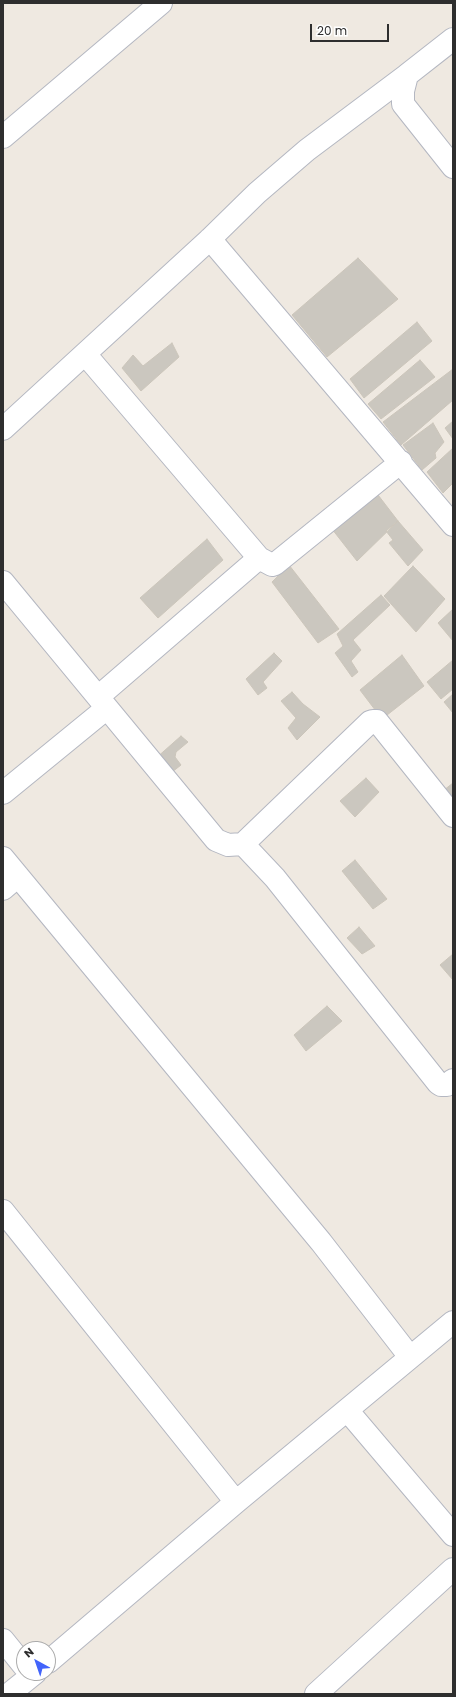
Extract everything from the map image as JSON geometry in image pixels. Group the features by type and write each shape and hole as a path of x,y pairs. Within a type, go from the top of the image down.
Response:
{"street":[{"path":"3,137 161,3"},
{"path":"3,429 210,239 257,193 307,150 453,39"},
{"path":"407,75 402,90 403,104 453,167"},
{"path":"210,239 453,525"},
{"path":"85,354 260,558 272,564 276,564 401,462"},
{"path":"3,793 260,558"},
{"path":"3,582 216,840 228,845 243,844 370,722 373,721 377,722 453,816"},
{"path":"243,844 275,878 438,1083 441,1085 448,1085 453,1080"},
{"path":"3,858 11,883 322,1242 410,1357"},
{"path":"3,1211 236,1502"},
{"path":"56,1652 453,1322"},
{"path":"347,1410 453,1535"},
{"path":"316,1694 453,1569"},
{"path":"3,1640 16,1653"},
{"path":"9,1694 23,1681"}],"building":[{"path":"358,258 398,299 327,357 292,315"},
{"path":"417,322 432,341 364,398 350,379"},
{"path":"172,343 179,357 141,391 122,368 133,355 143,366"},
{"path":"420,360 435,377 381,419 368,404"},
{"path":"453,369 453,400 401,445 383,422"},
{"path":"453,421 453,439 445,428"},
{"path":"433,423 444,442 435,453 436,458 422,470 403,445"},
{"path":"453,448 453,483 443,493 427,472"},
{"path":"375,491 398,521 357,561 332,529"},
{"path":"398,521 423,550 408,566 389,543 393,540 386,531"},
{"path":"207,539 223,560 158,618 140,598"},
{"path":"289,565 339,629 318,643 272,582"},
{"path":"413,566 445,599 416,632 384,596"},
{"path":"381,595 390,605 353,640 361,650 351,661 358,672 352,677 335,653 343,646 337,634"},
{"path":"453,609 453,641 438,623"},
{"path":"274,653 282,661 263,682 267,688 258,695 246,679"},
{"path":"402,655 424,686 382,719 360,690"},
{"path":"453,660 453,689 441,699 427,682"},
{"path":"292,692 303,704 320,717 297,740 288,728 296,718 281,701"},
{"path":"453,694 453,713 444,702"},
{"path":"181,736 188,742 176,752 175,757 181,765 167,776 155,759"},
{"path":"366,778 379,792 355,817 340,801"},
{"path":"453,783 453,810 439,794"},
{"path":"355,860 387,899 373,909 342,871"},
{"path":"359,927 375,946 362,954 347,938"},
{"path":"453,954 453,980 440,965"},
{"path":"327,1006 342,1021 306,1051 294,1035"}]}
